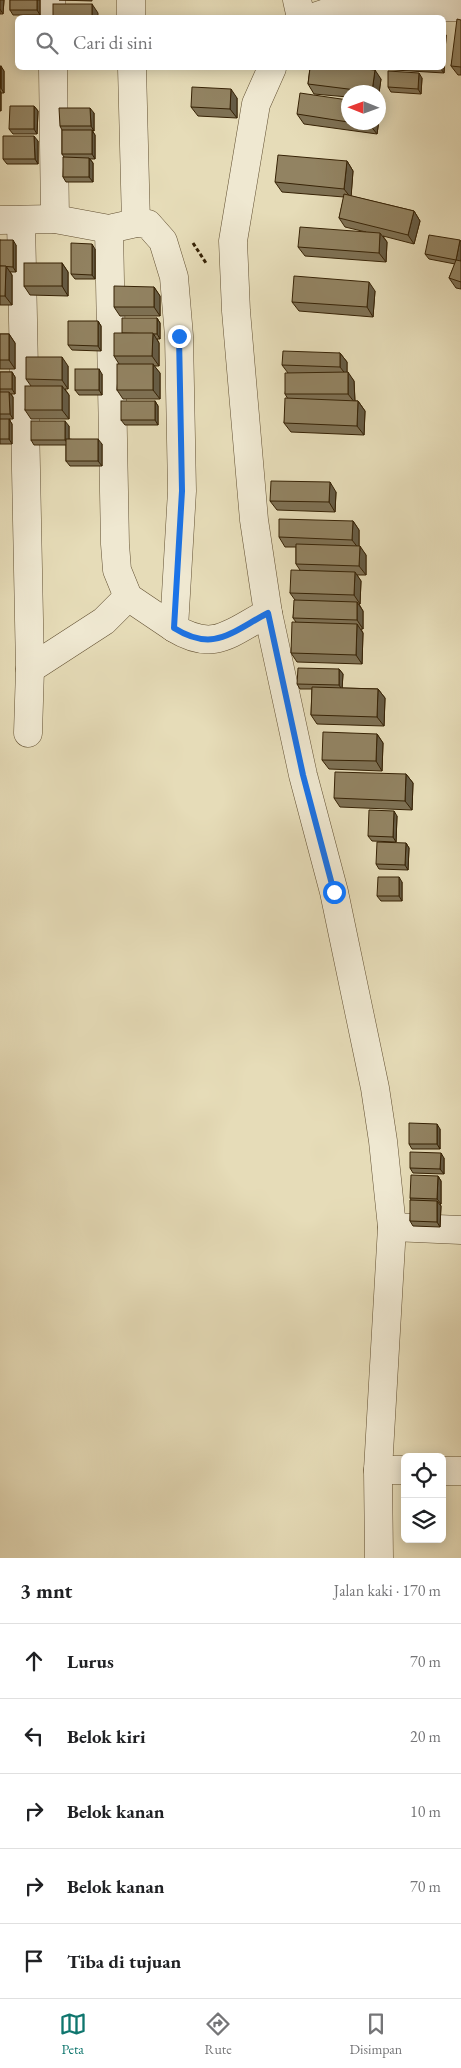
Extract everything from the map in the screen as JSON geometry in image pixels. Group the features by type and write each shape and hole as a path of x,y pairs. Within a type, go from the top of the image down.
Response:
{"street":[{"path":"51,0 52,15"},
{"path":"131,0 131,15"},
{"path":"297,0 300,15"},
{"path":"320,15 335,10 461,7"},
{"path":"52,70 55,219"},
{"path":"132,70 136,223"},
{"path":"271,70 256,104 233,241 236,311 254,520 268,613 306,785 334,892 375,1088 383,1141 392,1227 378,1470 379,1558"},
{"path":"28,733 30,670 10,220 55,219 109,229 136,223 148,224 163,240 174,277 179,336 182,491 174,628"},
{"path":"109,229 115,544 117,570 128,597 187,636 204,641 225,637 268,613"},
{"path":"30,670 104,621 128,597"},
{"path":"392,1227 461,1230"},
{"path":"378,1470 401,1470"},
{"path":"446,1471 461,1471"}],"building":[{"path":"10,0 37,0 37,10 10,10"},
{"path":"53,4 92,4 92,15 53,15"},
{"path":"457,19 461,20 461,67 451,66"},
{"path":"1,66 1,88 0,88"},
{"path":"310,70 375,70 373,85 341,85 341,88 308,84"},
{"path":"388,71 419,73 418,89 388,87"},
{"path":"192,87 231,89 230,109 191,107"},
{"path":"300,93 341,99 341,121 297,114"},
{"path":"10,106 34,106 34,129 9,129"},
{"path":"59,108 90,108 91,126 60,126"},
{"path":"62,130 92,130 92,154 62,154"},
{"path":"3,136 34,136 35,159 3,159"},
{"path":"278,155 347,161 344,189 275,182"},
{"path":"63,157 89,158 89,177 63,177"},
{"path":"344,194 414,211 408,235 339,218"},
{"path":"300,227 380,233 379,253 298,247"},
{"path":"429,235 460,240 456,260 425,254"},
{"path":"0,240 13,240 13,267 0,266"},
{"path":"71,243 92,244 92,275 71,274"},
{"path":"456,260 461,261 461,282 449,278"},
{"path":"24,263 62,263 62,286 24,286"},
{"path":"0,266 6,266 5,296 0,296"},
{"path":"294,276 369,282 367,307 292,302"},
{"path":"114,286 154,287 154,307 114,307"},
{"path":"122,318 157,318 157,334 122,333"},
{"path":"68,321 98,321 98,346 68,345"},
{"path":"114,333 153,333 152,356 114,356"},
{"path":"0,334 9,334 9,360 0,360"},
{"path":"283,351 340,353 340,367 282,365"},
{"path":"26,357 62,357 62,380 26,379"},
{"path":"117,364 153,364 153,390 117,390"},
{"path":"75,369 99,369 99,390 75,390"},
{"path":"0,372 12,372 12,389 0,389"},
{"path":"348,372 348,394 285,394 285,373"},
{"path":"25,386 62,386 62,410 25,410"},
{"path":"0,392 9,392 10,414 0,414"},
{"path":"285,398 358,401 357,426 284,423"},
{"path":"121,401 155,401 155,420 121,420"},
{"path":"0,419 9,419 9,439 0,439"},
{"path":"31,421 65,421 65,440 31,440"},
{"path":"66,439 98,439 98,461 66,461"},
{"path":"271,481 330,482 329,502 270,501"},
{"path":"279,519 353,521 352,540 279,537"},
{"path":"296,544 360,546 359,566 296,564"},
{"path":"291,570 355,572 354,595 290,593"},
{"path":"294,600 357,602 357,620 293,618"},
{"path":"292,622 357,624 356,655 291,653"},
{"path":"298,668 339,669 339,685 297,684"},
{"path":"312,687 378,689 377,717 311,715"},
{"path":"323,732 377,734 376,761 322,760"},
{"path":"335,772 406,774 405,801 334,798"},
{"path":"369,810 394,811 393,837 368,836"},
{"path":"377,842 406,843 405,865 376,864"},
{"path":"378,877 399,877 399,896 377,896"},
{"path":"409,1123 437,1124 437,1144 409,1144"},
{"path":"410,1152 441,1153 440,1169 410,1168"},
{"path":"411,1175 438,1176 437,1199 410,1198"},
{"path":"410,1200 437,1201 437,1222 410,1221"}],"route":[{"path":"179,336 182,491 174,628 187,636 204,641 225,637 268,613 303,775 334,892"}]}
